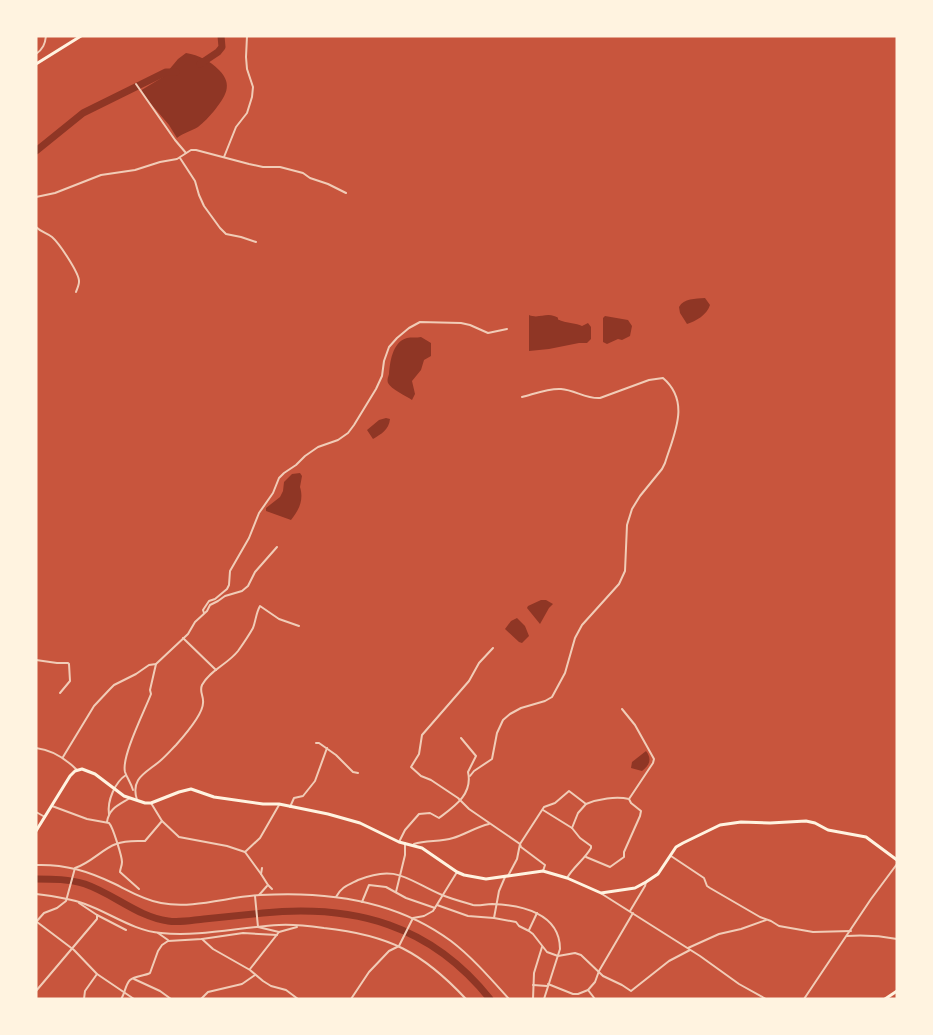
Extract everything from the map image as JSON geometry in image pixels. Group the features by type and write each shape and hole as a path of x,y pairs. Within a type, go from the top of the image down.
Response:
{"main road":[{"path":"36,64 81,36"},
{"path":"36,831 70,776 82,769 95,774 124,796 137,800 151,803 191,789 214,797 279,804 328,813 360,823 399,842 422,848 457,872 471,877 486,879 543,871 567,878 601,893 634,888 646,882 658,874 676,847 720,825 741,822 806,821 815,823 828,830 866,837 897,862"},
{"path":"885,999 897,991"}],"street":[{"path":"36,54 42,50 46,36"},
{"path":"224,157 236,127 247,113 252,97 253,87 246,57 247,36"},
{"path":"136,84 186,153"},
{"path":"36,197 55,193 101,175 135,170 180,158 196,150 263,167 280,166 303,173 346,193"},
{"path":"180,158 195,181 204,206 220,228 226,234 256,243"},
{"path":"36,227 57,242 75,268 80,281 76,291"},
{"path":"204,613 206,604 227,589 230,571 279,478 318,447 338,440 348,433 376,389 382,376 389,347 397,338 420,322 461,323 488,333 507,329"},
{"path":"470,776 492,759 503,720 521,708 552,697 565,673 575,638 582,625 619,584 625,571 627,525 632,508 665,464 678,419 676,395 663,378 649,380 600,398 591,399 562,389 522,397"},
{"path":"137,800 126,775 124,762 151,694 156,664 183,638 210,605 225,596 242,591 251,582 255,572 278,547"},
{"path":"134,792 137,782 146,771 159,762 185,735 202,708 203,699 200,688 216,669 238,651 253,627 256,612 260,606 279,619 299,626"},
{"path":"183,638 216,669"},
{"path":"492,648 479,663 469,681 422,735 419,754 411,766 421,776 431,780 489,824 520,844 545,865 543,871"},
{"path":"36,660 69,664 70,681 60,693"},
{"path":"63,757 94,706 114,685 136,674 149,664 156,664"},
{"path":"622,709 635,724 654,759 629,799"},
{"path":"399,842 405,830 419,814 430,813 439,818 467,792 470,776 468,772 476,756 461,738"},
{"path":"316,743 327,748 353,772 358,773"},
{"path":"36,748 63,757 77,770"},
{"path":"290,807 294,798 303,796 315,781 327,748"},
{"path":"107,822 108,806 119,782 126,775"},
{"path":"494,918 499,891 517,859 520,844 544,807 555,803 569,792 586,804"},
{"path":"572,828 578,813 586,804 623,797 629,799 641,811 624,857 610,867 586,857"},
{"path":"109,814 117,805 130,798"},
{"path":"151,803 162,821 179,837 227,846 245,852 273,889"},
{"path":"245,852 260,838 279,804"},
{"path":"52,806 87,819 107,822 113,828 122,862 120,872 139,888"},
{"path":"543,810 572,828 591,846 586,857 574,867 567,878"},
{"path":"36,812 45,817"},
{"path":"75,868 84,865 117,844 145,840 162,821"},
{"path":"413,846 421,842 454,838 489,824"},
{"path":"396,892 405,855 405,843"},
{"path":"671,856 704,878 710,888 779,926 804,931 851,930"},
{"path":"804,999 897,862"},
{"path":"36,865 75,868 113,883 139,897 160,903 184,904 257,896 336,897 398,912 450,941 469,957 508,999"},
{"path":"36,928 44,913 57,908 66,901 75,868"},
{"path":"261,874 262,868"},
{"path":"351,999 369,972 389,951 399,945 412,919 430,913 436,907 457,872"},
{"path":"336,897 344,886 372,874 400,874 443,896 477,906 497,904 524,908 537,913 550,921 560,939 560,949 544,999"},
{"path":"630,911 646,882"},
{"path":"258,927 257,896 268,885"},
{"path":"362,902 369,885 386,887 436,907 468,916 516,922 529,931 547,952 558,956 575,953 581,955 603,976 631,991 669,961 689,949 719,934 766,920"},
{"path":"601,893 766,999"},
{"path":"36,895 77,901 132,926 158,933 194,933 280,924 342,930 376,938 399,945 427,963 466,999"},
{"path":"77,901 97,915 126,930"},
{"path":"529,931 537,913"},
{"path":"533,985 548,985 573,994 588,990 595,982 599,971 633,913"},
{"path":"36,991 97,919 97,915"},
{"path":"38,923 71,948 97,974 134,999"},
{"path":"121,999 130,980 150,973 158,951 168,941 243,933 278,933 300,925"},
{"path":"258,927 278,933"},
{"path":"158,933 168,941"},
{"path":"249,970 278,933"},
{"path":"847,936 897,939"},
{"path":"202,939 213,949 271,986 286,990 298,999"},
{"path":"533,999 533,985 542,947"},
{"path":"84,999 85,992 97,974"},
{"path":"201,999 208,992 242,984 255,975"},
{"path":"133,978 171,999"},
{"path":"588,990 595,999"}],"shaded area":[{"path":"186,53 212,64 224,75 227,86 222,101 214,111 198,127 177,138 140,91 163,77"},
{"path":"705,298 710,305 704,315 687,324 680,313 681,304 687,300"},
{"path":"529,315 551,315 562,321 582,326 588,323 591,327 591,339 587,343 529,351"},
{"path":"605,316 628,320 632,326 630,336 607,344 603,342 603,318"},
{"path":"421,337 431,343 431,356 424,360 421,370 412,381 415,394 412,400 392,388 388,379 391,359 398,344 407,338"},
{"path":"390,419 388,426 373,439 367,430 379,420"},
{"path":"300,473 302,476 301,501 291,520 266,511 266,508 280,497 284,482 292,474"},
{"path":"541,600 553,604 540,624 527,608"},
{"path":"517,618 525,626 529,636 522,643 505,629 511,621"},
{"path":"646,751 649,759 647,766 642,771 631,768 632,762"}],"waterway":[{"path":"200,64 222,47 221,36"},
{"path":"36,151 83,113 166,72 176,72"},
{"path":"36,879 67,880 85,884 146,915 168,921 182,922 297,911 329,912 360,917 389,925 417,937 443,953 490,999"}]}
